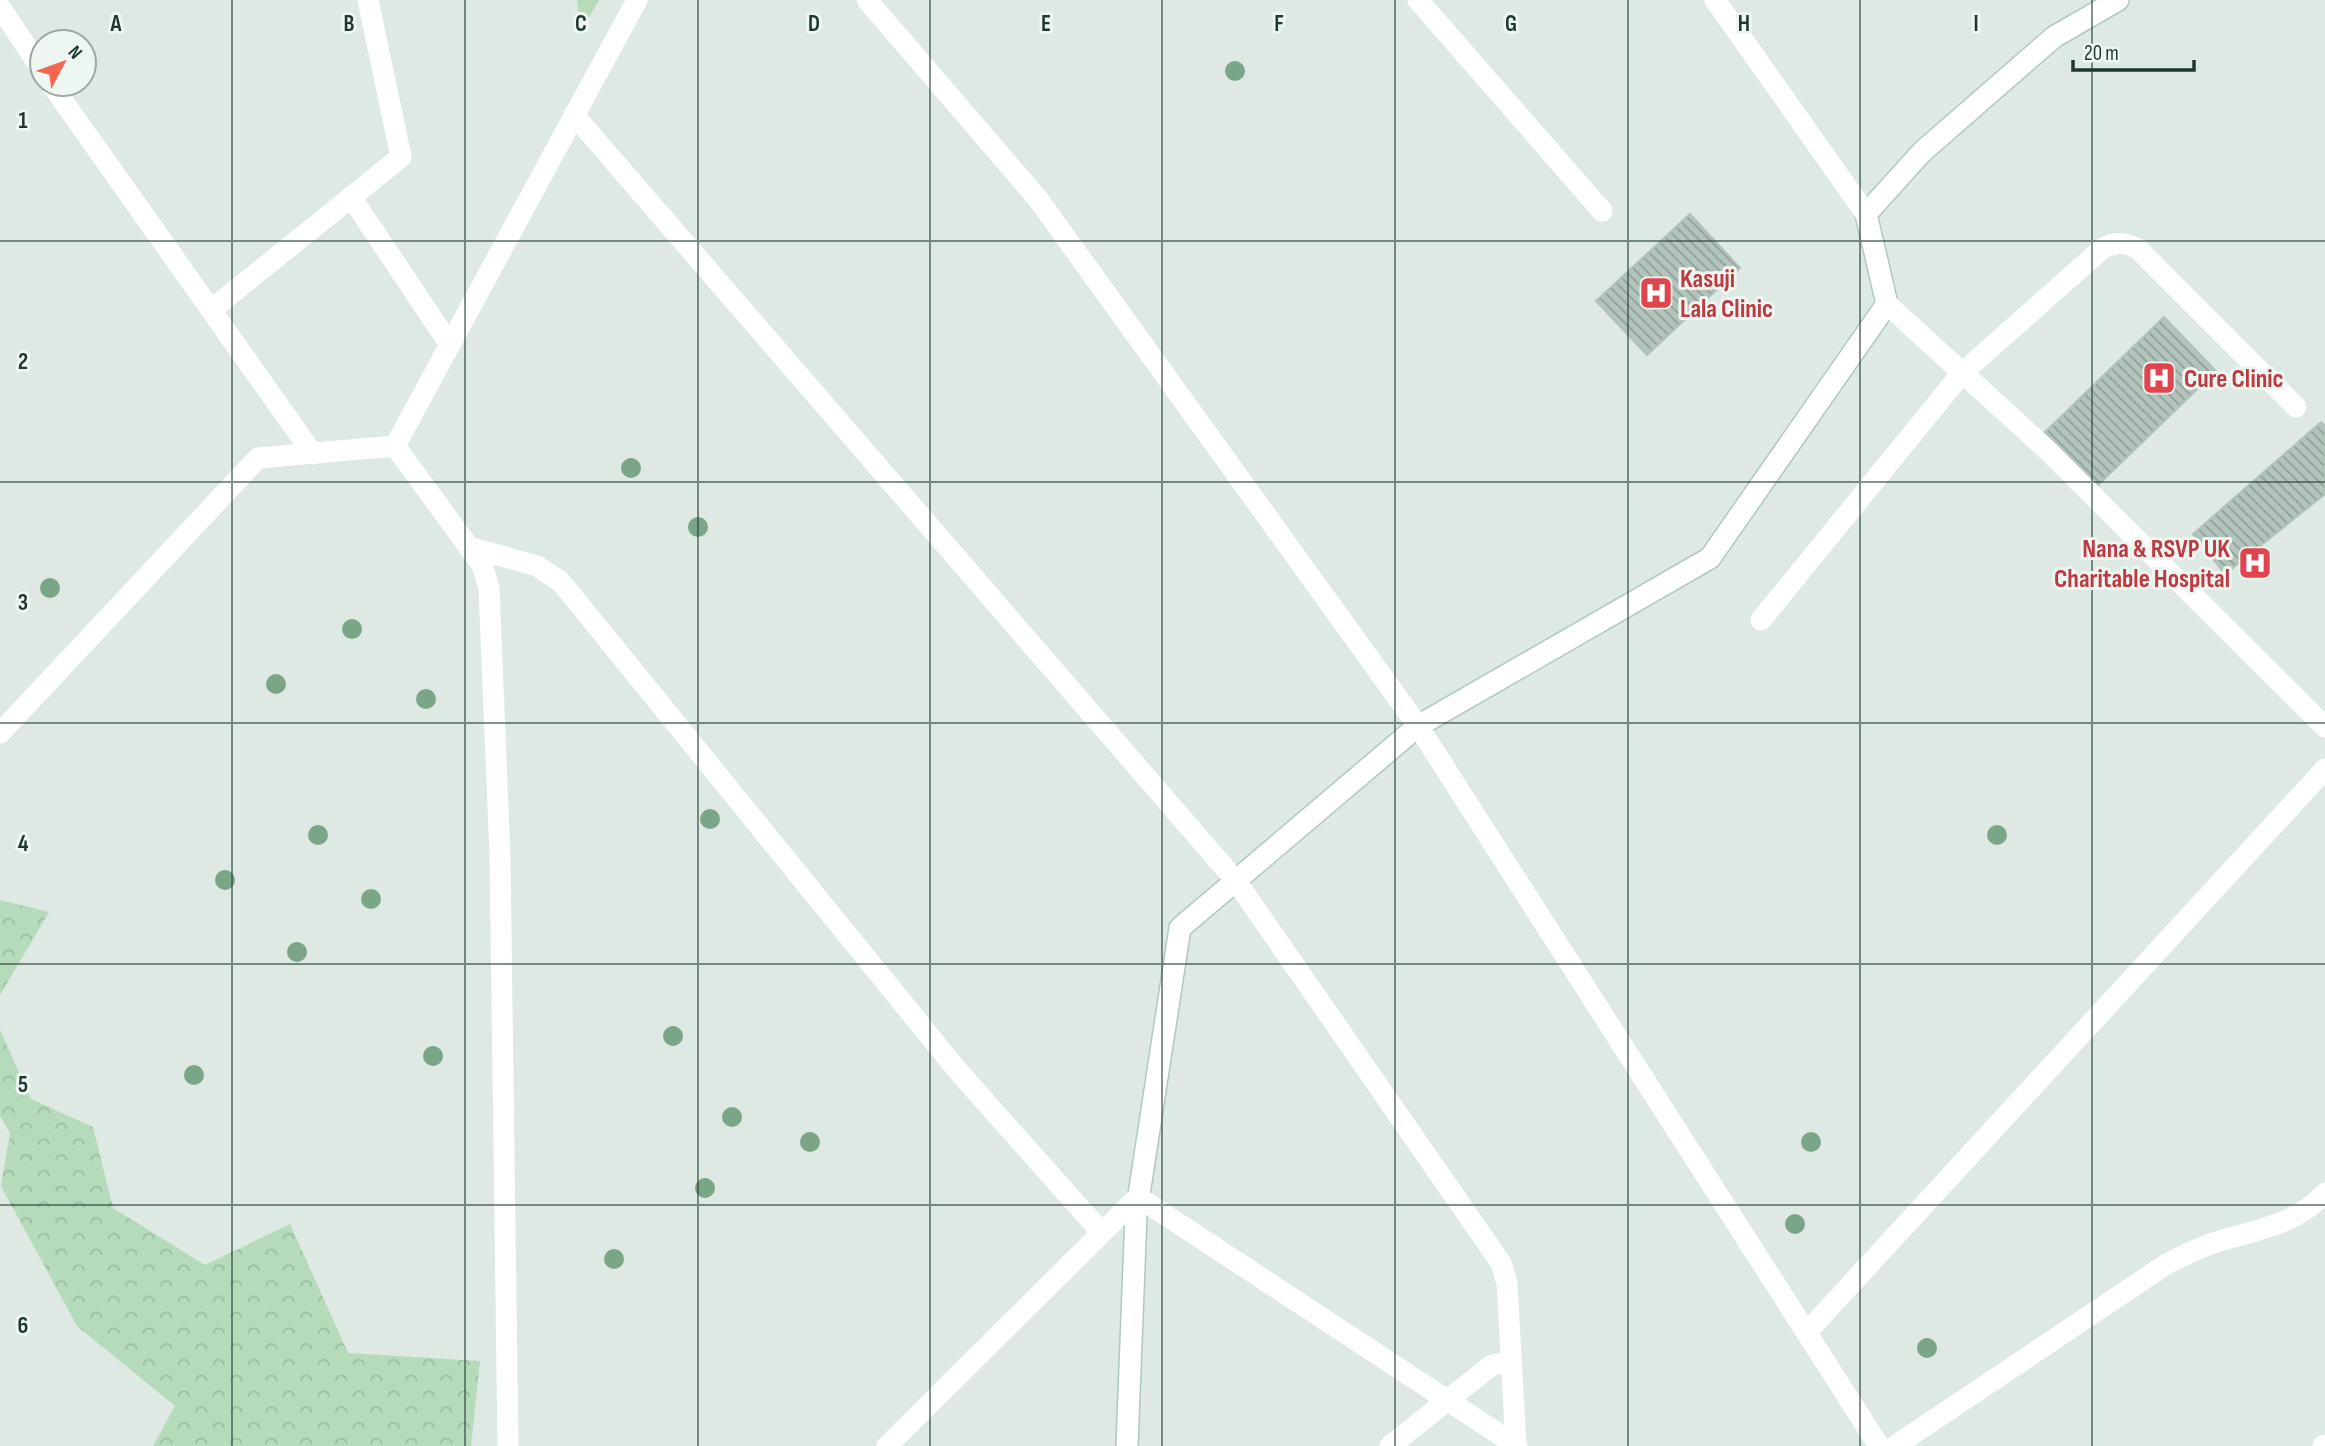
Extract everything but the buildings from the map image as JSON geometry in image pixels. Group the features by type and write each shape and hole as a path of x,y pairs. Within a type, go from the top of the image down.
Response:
{"street":[{"path":"211,310 401,156 368,0"},
{"path":"395,446 637,0"},
{"path":"867,0 1038,199 1418,726 1880,1446"},
{"path":"1418,0 1602,211"},
{"path":"1715,0 1866,214 1887,304 2045,448 2325,727"},
{"path":"1866,214 1922,152 2054,37 2118,0"},
{"path":"0,7 28,49"},
{"path":"61,98 313,454"},
{"path":"574,115 1236,881 1501,1262 1507,1283 1516,1446"},
{"path":"351,197 450,345"},
{"path":"1760,620 1962,373 2103,248 2115,243 2127,243 2138,250 2296,407"},
{"path":"1127,1446 1138,1196 1180,928 1418,726 1710,558 1887,304"},
{"path":"0,733 258,458 395,446"},
{"path":"395,446 482,565 489,588 500,856 508,1446"},
{"path":"469,547 537,566 561,582 958,1071 1102,1233"},
{"path":"1807,1332 2325,769"},
{"path":"1895,1446 2165,1265 2189,1252 2297,1217 2325,1193"},
{"path":"887,1446 1138,1196"},
{"path":"1138,1196 1516,1446"},
{"path":"1390,1446 1492,1365 1511,1362"}],"green space":[{"path":"577,0 599,0 581,31"},
{"path":"0,900 49,912 0,995"},
{"path":"0,1030 31,1099 93,1127 113,1208 205,1265 290,1224 348,1353 480,1361 471,1446 153,1446 175,1406 77,1326 1,1186 10,1133 0,1116"}],"place":[{"name":"Kasuji Lala Clinic","path":"1656,293"},
{"name":"Cure Clinic","path":"2159,378"},
{"name":"Nana & RSVP UK Charitable Hospital","path":"2255,563"}]}
